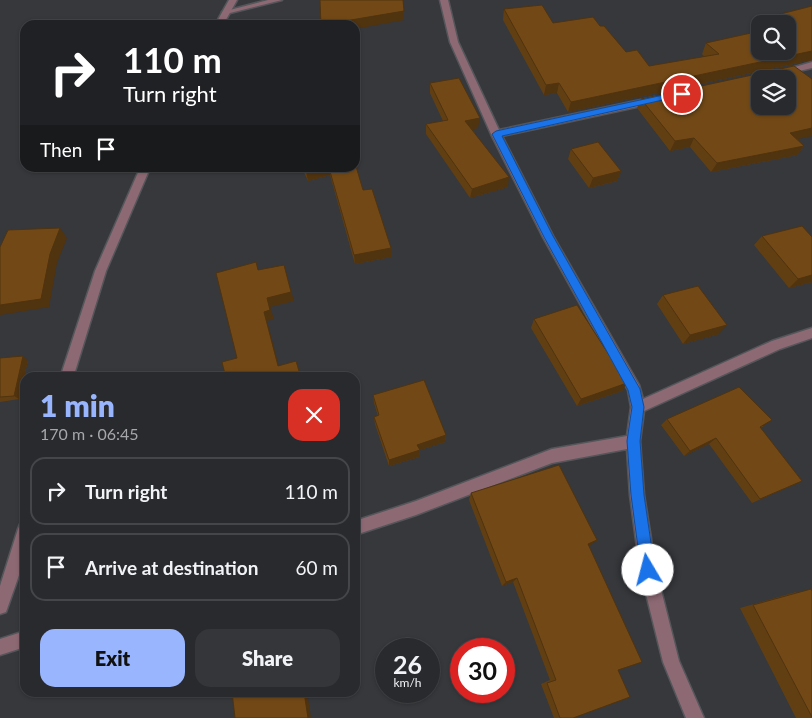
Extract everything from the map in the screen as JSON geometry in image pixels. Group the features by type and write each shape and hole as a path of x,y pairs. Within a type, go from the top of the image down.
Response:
{"street":[{"path":"222,20 233,0"},
{"path":"226,12 278,0"},
{"path":"444,0 454,42 496,134 548,237 634,389 638,407 633,441 637,495 648,570 671,662 695,718"},
{"path":"791,70 812,65"},
{"path":"496,134 668,97"},
{"path":"68,372 79,331 119,221 143,172"},
{"path":"638,407 776,345 812,333"},
{"path":"360,526 416,508 552,456 633,441"},
{"path":"0,606 20,548"},
{"path":"0,647 20,641"}],"building":[{"path":"320,0 403,0 404,11 351,20 321,20"},
{"path":"542,5 553,23 593,17 600,26 604,26 626,52 637,50 649,66 719,54 706,43 751,33 751,60 769,60 571,102 559,83 546,85 504,9"},
{"path":"812,6 812,51 796,54 796,15 777,15"},
{"path":"794,66 812,79 812,128 790,133 804,146 717,163 694,138 675,141 641,99 751,75 751,115 796,115 796,70 775,70"},
{"path":"459,78 480,118 465,121 509,177 472,189 426,124 448,120 430,83"},
{"path":"598,142 621,171 593,178 571,149"},
{"path":"330,172 358,172 363,190 372,189 391,248 354,255"},
{"path":"802,226 812,237 812,275 798,279 762,236"},
{"path":"60,228 50,254 41,299 0,305 0,247 8,230"},
{"path":"256,262 258,270 284,265 291,292 267,298 270,310 264,312 278,366 296,361 299,372 224,372 222,362 237,358 216,273"},
{"path":"698,286 727,325 690,335 663,295"},
{"path":"577,305 627,383 581,399 534,319"},
{"path":"23,356 14,396 0,397 0,358"},
{"path":"424,380 446,435 417,445 420,450 389,460 374,417 379,415 373,395"},
{"path":"739,387 772,420 760,427 802,481 760,499 716,438 690,451 667,419"},
{"path":"559,465 597,540 588,544 642,662 618,670 630,697 573,718 560,718 547,683 556,680 517,578 506,582 471,493"},
{"path":"811,589 812,591 812,717 753,605"},
{"path":"233,697 305,697 308,718 235,718"}],"route":[{"path":"648,570 637,495 633,441 638,407 634,389 548,237 496,134 682,94"}]}
